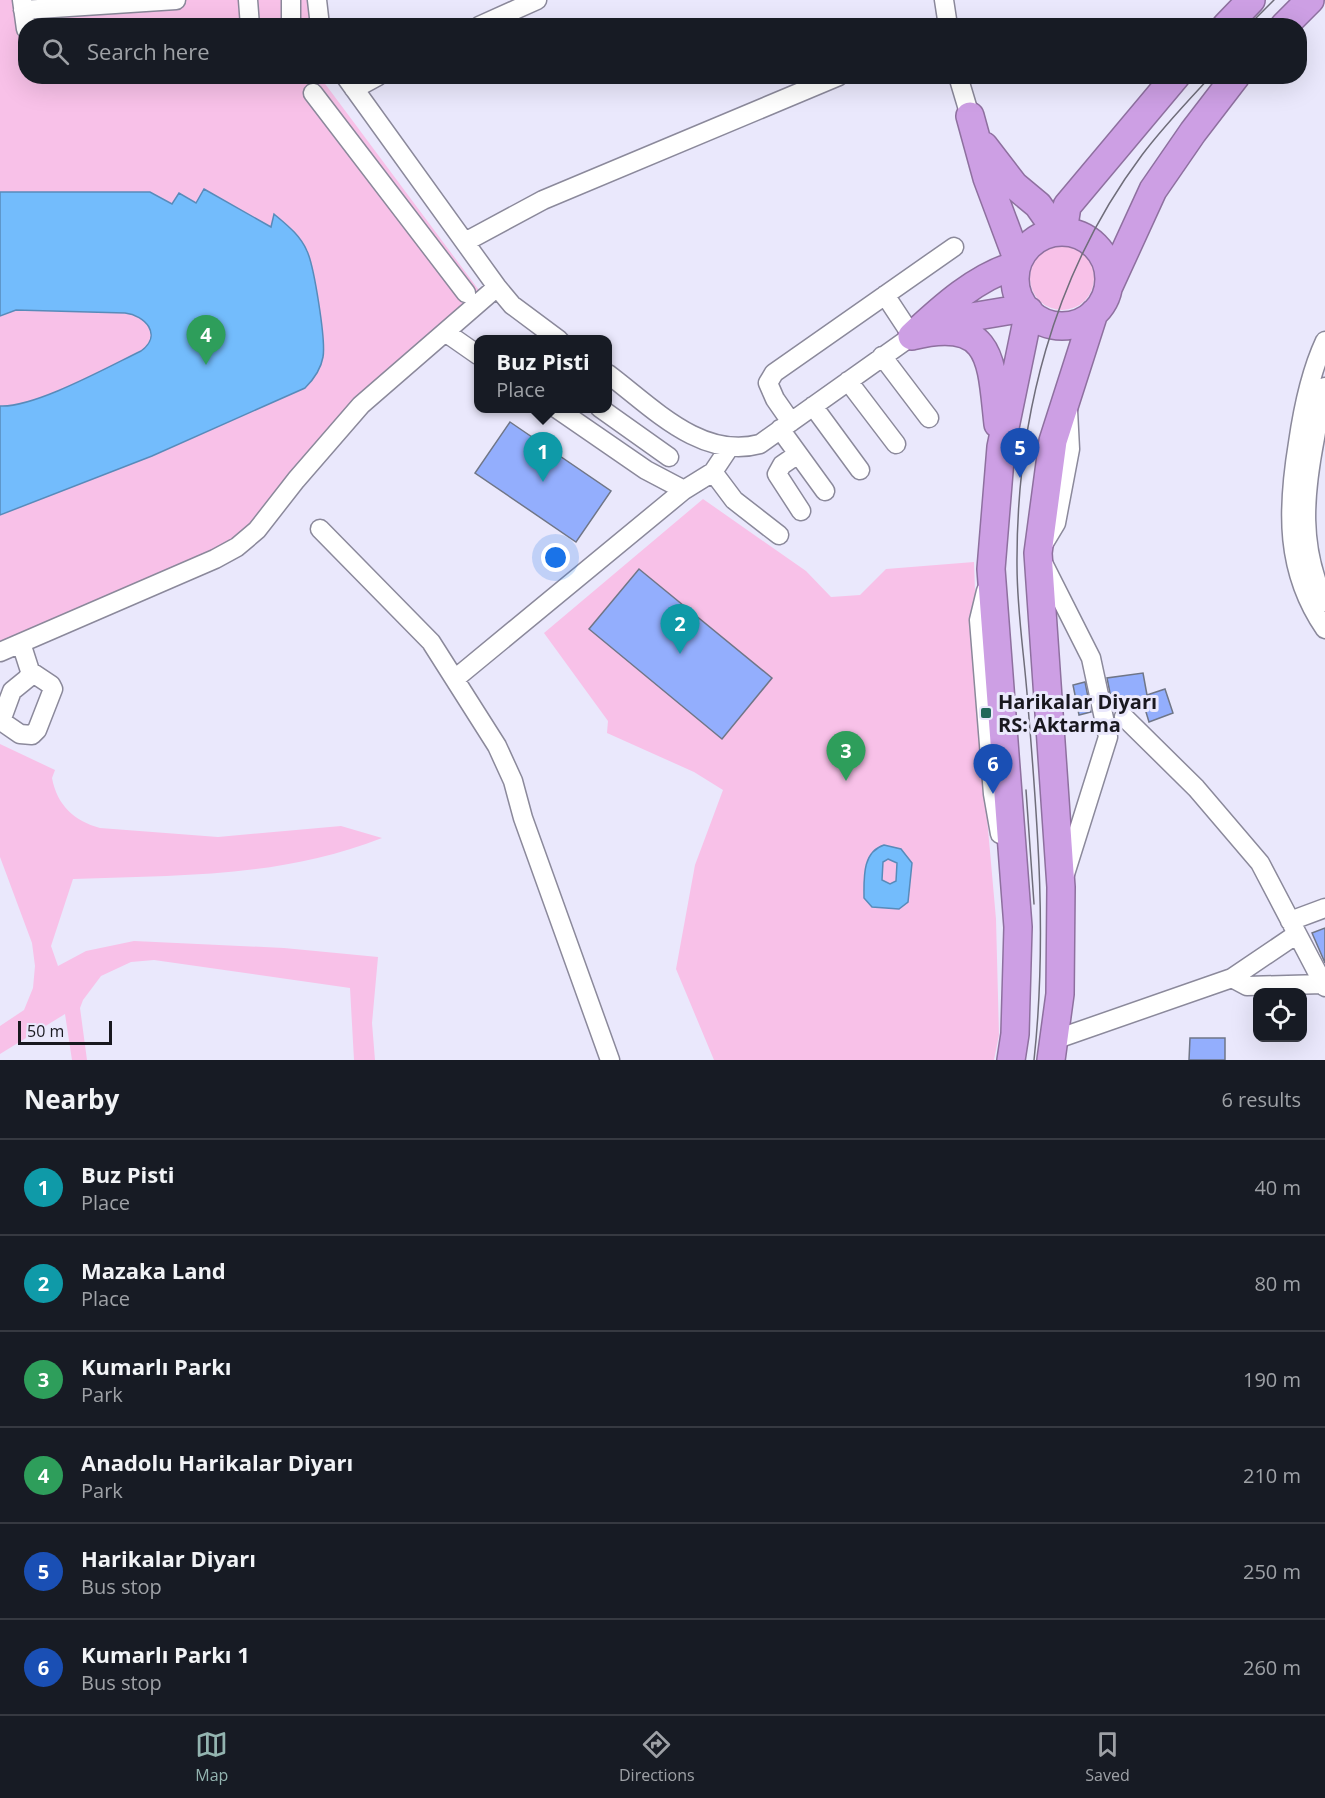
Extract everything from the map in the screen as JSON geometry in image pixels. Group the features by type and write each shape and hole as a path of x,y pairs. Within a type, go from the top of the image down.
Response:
{"highway":[{"path":"1234,18 1251,0"},
{"path":"1292,18 1310,0"},
{"path":"1060,232 1067,206 1169,84"},
{"path":"970,116 987,178 1018,263 1017,291 1027,310 1047,323 1062,325 1079,322 1094,314 1101,306 1153,190 1192,132 1230,84"},
{"path":"970,116 993,160 1014,185 1038,205 1060,232"},
{"path":"912,336 975,285 1018,263 1031,243 1060,232 1082,236 1100,250 1108,267 1108,286"},
{"path":"912,336 952,320 1027,310"},
{"path":"1011,1060 1015,1022 1016,903 991,569 1001,447 1027,310"},
{"path":"1053,1050 1060,994 1061,887 1038,553 1053,441 1094,314"},
{"path":"912,336 936,332 958,333 974,340 985,349 991,361 1001,447"}],"street":[{"path":"23,5 176,0"},
{"path":"248,0 249,18"},
{"path":"291,0 291,18"},
{"path":"317,0 319,18"},
{"path":"497,18 537,0"},
{"path":"944,0 947,18"},
{"path":"350,84 497,287 512,305 553,335"},
{"path":"465,242 543,200 820,84"},
{"path":"960,84 970,116"},
{"path":"313,93 466,293"},
{"path":"387,191 415,173"},
{"path":"825,491 798,454 768,383 774,373 954,247"},
{"path":"0,652 215,559 237,547 257,530 302,472 361,405 497,287"},
{"path":"612,377 693,436 711,444 729,448 760,444 912,336 885,295"},
{"path":"445,332 474,353"},
{"path":"1325,341 1305,403 1289,512 1290,539 1299,580 1325,629"},
{"path":"882,357 929,418"},
{"path":"848,381 896,444"},
{"path":"1325,387 1304,503 1305,537 1313,574 1325,602"},
{"path":"612,403 626,388"},
{"path":"813,406 860,470"},
{"path":"563,413 646,470 684,490"},
{"path":"594,435 603,413"},
{"path":"607,413 669,457"},
{"path":"456,678 684,490 713,472 729,448"},
{"path":"798,454 782,465 777,474 801,511"},
{"path":"713,472 734,500 779,535"},
{"path":"320,529 431,642 456,678 506,763 523,818 610,1060"},
{"path":"1038,553 1091,658 1108,736 1061,887"},
{"path":"21,643 30,671"},
{"path":"1124,717 1196,788 1260,863 1324,986 1247,986 1232,978"},
{"path":"1053,1050 1232,978 1293,927 1325,908"}],"shaded area":[{"path":"0,0 312,0 312,18 18,18 18,84 325,84 484,297 341,434 269,525 0,653"},
{"path":"1062,246 1080,252 1088,260 1094,278 1088,296 1080,304 1062,310 1044,304 1036,296 1030,278 1036,260 1044,252"},
{"path":"703,499 806,571 831,597 860,595 886,569 974,562 980,739 996,919 999,1035 994,1060 714,1060 676,969 695,865 723,790 694,772 607,733 608,721 544,633"},
{"path":"0,744 55,770 52,778 54,788 63,804 82,821 100,828 218,837 341,826 382,838 305,861 268,867 192,875 73,879 51,946 58,966 86,951 134,941 284,948 378,957 372,1023 375,1060 354,1060 350,988 154,960 131,962 101,976 83,1000 80,1008 87,1060 72,1060 65,1014 0,1054 0,1026 24,1010 33,988 35,966 32,943 0,857"}],"water":[{"path":"204,189 271,227 274,214 301,240 310,259 323,335 323,357 317,374 305,388 152,456 0,515 0,406 14,405 51,394 91,376 141,351 151,339 151,332 145,322 125,313 16,310 0,316 0,192 150,192 172,204 179,193 196,203"},
{"path":"884,845 901,849 912,863 908,902 899,909 872,907 864,898 866,867 872,853","holes":["888,859 897,863 896,881 890,884 882,880 883,862"]}],"building":[{"path":"510,422 611,491 576,542 475,473"},
{"path":"639,569 772,678 722,739 589,629"},
{"path":"1143,673 1147,695 1165,689 1173,713 1149,722 1143,702 1113,708 1107,678"},
{"path":"1085,682 1091,712 1079,715 1073,685"},
{"path":"1325,928 1325,963 1312,933"},
{"path":"1190,1038 1225,1038 1225,1060 1189,1060"}],"tram line":[{"path":"1256,18 1274,0"},
{"path":"1034,1060 1040,971 1040,883 1017,566 1018,511 1033,403 1046,350 1063,299 1085,249 1111,201 1142,155 1204,84"},
{"path":"1026,790 1034,904"}],"place":[{"name":"Anadolu Harikalar Diyarı","path":"206,365"},
{"name":"Harikalar Diyarı","path":"1020,478"},
{"name":"Buz Pisti","path":"543,482"},
{"name":"Mazaka Land","path":"680,654"},
{"name":"Harikalar Diyarı RS: Aktarma","path":"986,713"},
{"name":"Kumarlı Parkı","path":"846,781"},
{"name":"Kumarlı Parkı 1","path":"993,794"}]}
